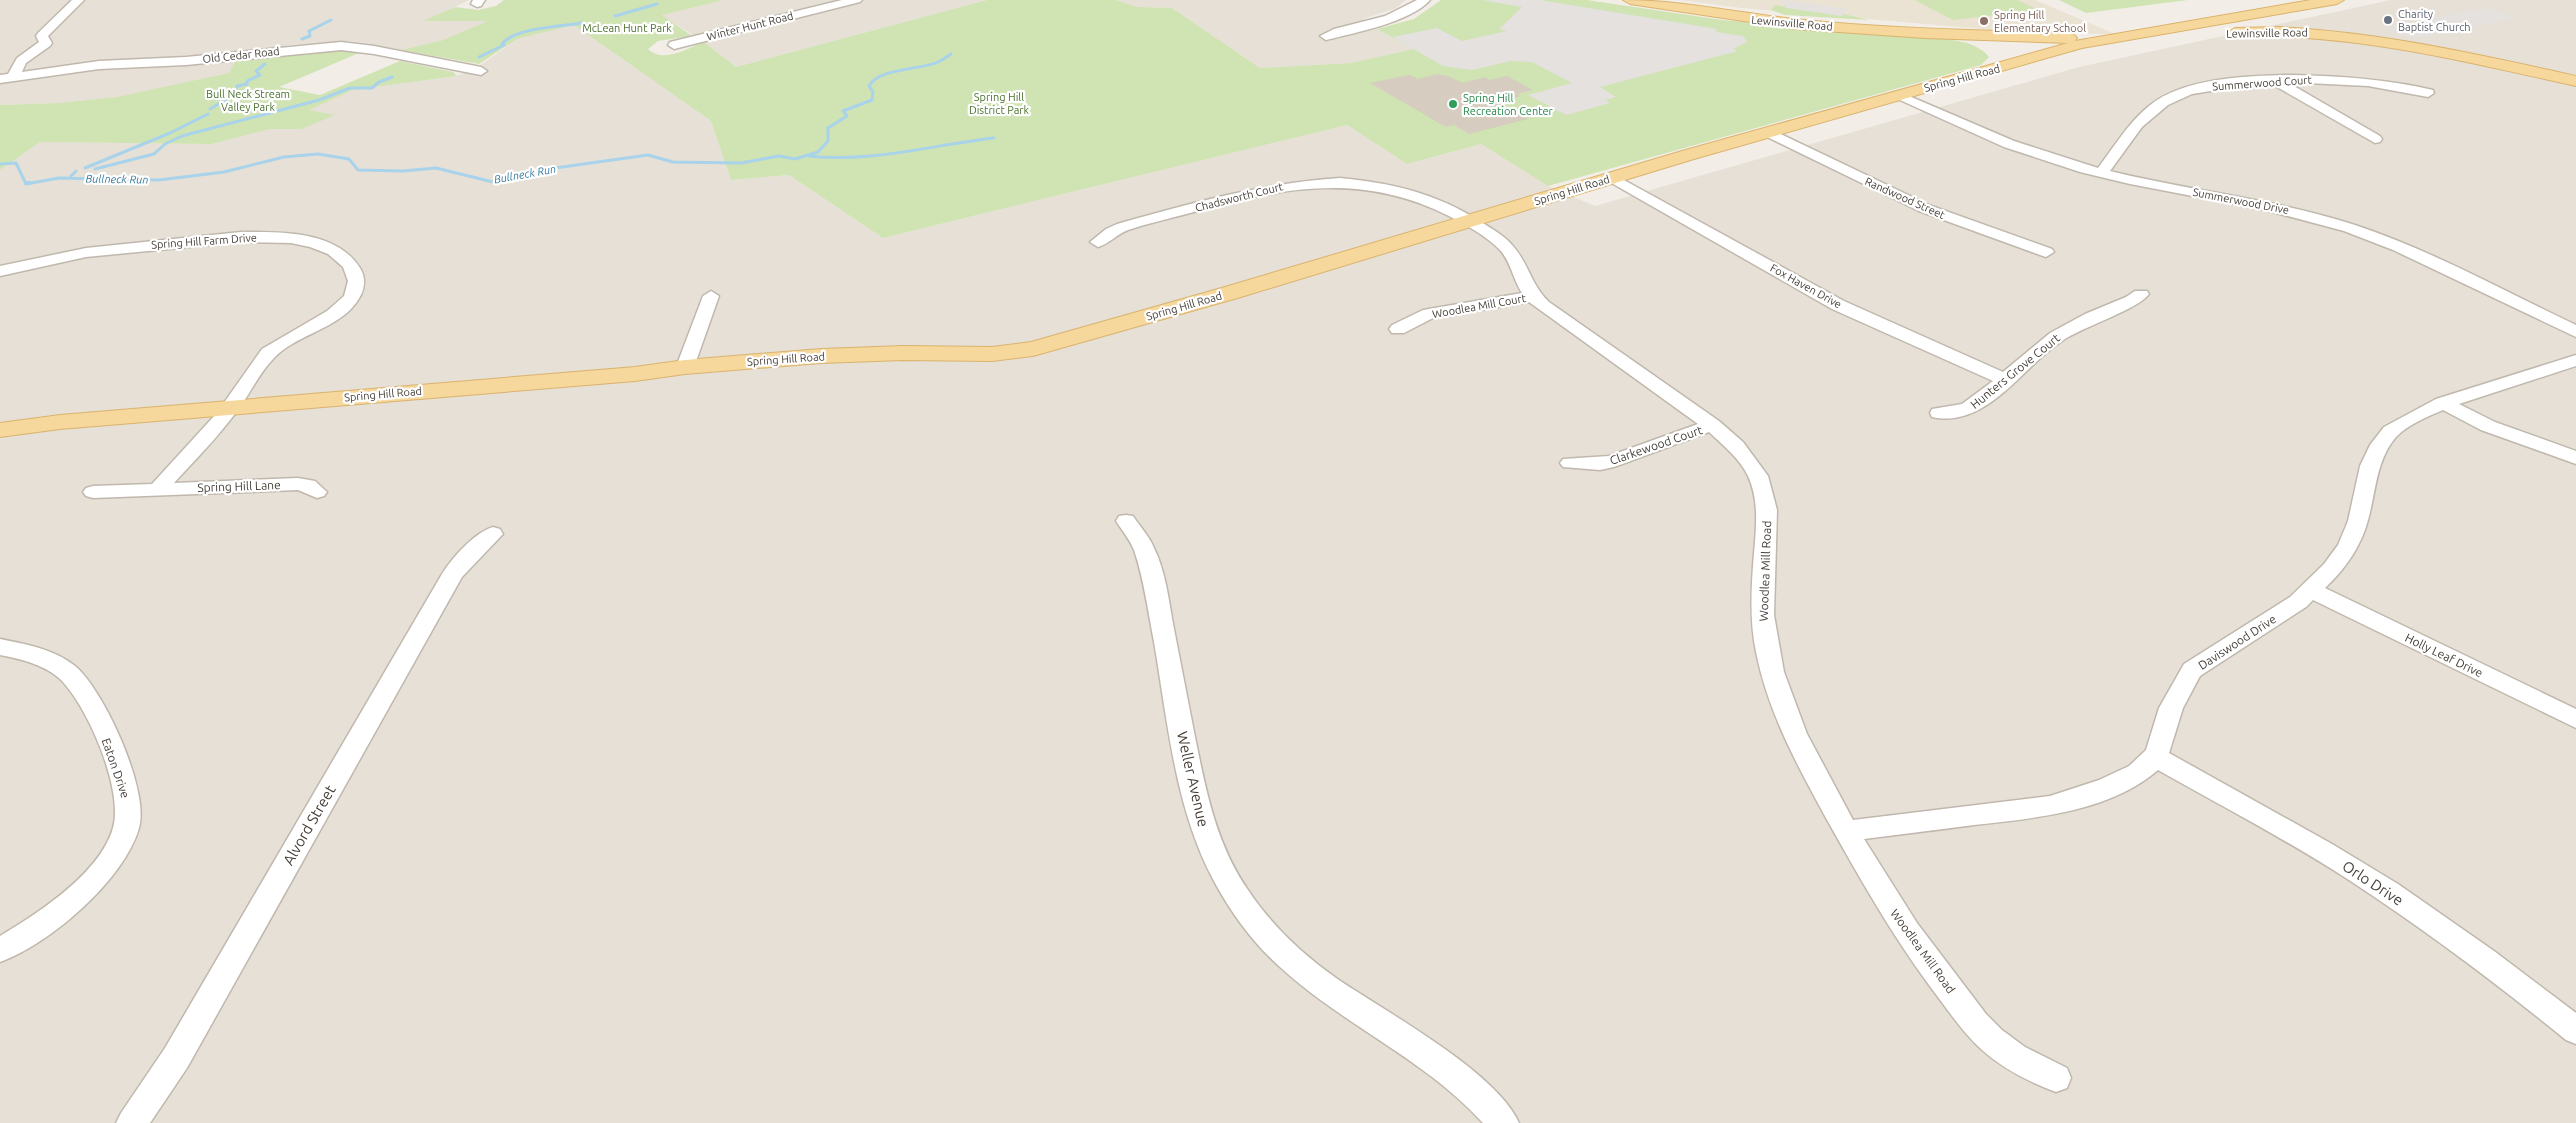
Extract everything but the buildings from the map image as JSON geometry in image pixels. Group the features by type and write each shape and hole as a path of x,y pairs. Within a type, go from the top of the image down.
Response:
{"main road":[{"name":"Lewinsville Road","path":"1630,0 1741,18 1852,28 2030,38 2302,31 2381,41 2576,82"},
{"name":"Lewinsville Road","path":"1657,0 1758,14 1954,33"},
{"name":"Spring Hill Road","path":"0,430 60,422 635,374 684,367 821,356 903,353 992,354 1033,349 1768,132 2080,44 2338,0"},
{"path":"2278,11 2263,18 2277,26 2302,31"},
{"path":"1741,18 1758,14"},
{"path":"1852,28 1875,24"},
{"path":"2030,38 2190,25"},
{"path":"1925,32 1967,41 1991,52 1994,56 1988,64 1959,79"}],"street":[{"path":"6,78 21,61 46,42 42,36 48,28 78,0"},
{"name":"Winter Hunt Road","path":"674,45 856,0"},
{"path":"1326,36 1390,20 1411,10 1424,0"},
{"name":"Old Cedar Road","path":"6,78 99,65 186,61 341,46 374,50 481,71"},
{"path":"2275,80 2375,139"},
{"name":"Summerwood Court","path":"2101,173 2148,113 2162,102 2197,89 2275,80 2362,80 2393,84 2428,93"},
{"name":"Summerwood Drive","path":"1897,96 2032,153 2101,173 2266,206 2349,228 2399,248 2576,332"},
{"name":"Randwood Street","path":"1768,132 1924,208 2046,252"},
{"name":"Fox Haven Drive","path":"1613,178 1838,305 2006,380"},
{"name":"Chadsworth Court","path":"1098,242 1111,232 1122,228 1260,190 1309,183 1364,184 1399,190 1434,201 1469,221"},
{"name":"Woodlea Mill Road","path":"1469,221 1506,248 1514,257 1525,285 1543,306 1712,425 1736,446 1758,476 1767,510 1762,616 1767,651 1791,726 1873,880 1907,932 1990,1038 2024,1063 2056,1078"},
{"name":"Spring Hill Farm Drive","path":"0,271 49,258 87,252 226,238 256,237 296,240 314,244 337,253 352,268 357,279 356,289 350,299 323,320 280,345 263,358 230,408"},
{"name":"Hunters Grove Court","path":"1938,413 1955,413 1968,409 2006,380 2056,337 2091,318 2132,301 2142,294"},
{"path":"684,367 711,296"},
{"name":"Woodlea Mill Court","path":"1398,330 1415,319 1429,314 1533,296"},
{"name":"Daviswood Drive","path":"2156,757 2166,721 2181,686 2192,670 2208,658 2255,631 2312,590 2332,568 2348,546 2358,521 2370,466 2380,445 2391,430 2406,420 2472,392 2576,360"},
{"path":"2443,403 2506,434 2576,458"},
{"path":"158,489 230,408"},
{"name":"Clarkewood Court","path":"1570,464 1600,464 1614,461 1712,425"},
{"name":"Spring Hill Lane","path":"92,492 298,484 308,485 317,492"},
{"name":"Weller Avenue","path":"1126,521 1144,548 1156,593 1195,800 1203,830 1231,889 1256,923 1289,957 1312,976 1403,1038 1469,1087 1503,1123"},
{"name":"Alvord Street","path":"132,1123 176,1058 453,574 464,560 493,534"},
{"name":"Holly Leaf Drive","path":"2312,590 2576,719"},
{"name":"Eaton Drive","path":"0,647 50,660 69,674 86,693 119,767 127,793 130,814 127,827 117,847 90,884 63,909 27,935 0,950"},
{"path":"1846,831 2050,806 2082,799 2109,788 2156,757"},
{"name":"Orlo Drive","path":"2156,757 2323,851 2388,892 2446,932 2576,1030"}],"shaded area":[{"path":"0,0 469,0 425,21 490,21 443,40 401,50 350,41 289,45 237,59 229,73 164,88 117,97 58,103 0,105"},
{"path":"724,0 987,0 736,67 704,42 661,15"},
{"path":"1115,0 1406,0 1396,8 1363,19 1377,29 1415,49 1351,63 1260,68 1172,8 1138,7"},
{"path":"1482,0 1540,0 1717,29 1716,32 1743,36 1747,42 1733,49 1738,51 1600,87 1616,97 1605,100 1610,103 1566,115 1528,95 1572,83 1532,62 1511,61 1472,70 1443,66 1393,37 1437,28 1462,41 1507,31 1499,29 1522,7"},
{"name":"Spring Hill Elementary School","path":"1681,0 2035,0 2115,34 2030,33 1741,8"},
{"path":"1784,0 1846,9 1842,16 1786,8 1782,2"},
{"path":"2391,0 2576,0 2576,1123 0,1123 0,170 40,142 212,144 270,129 302,129 334,115 308,110 353,90 457,76 482,64 517,39 574,25 711,121 731,180 789,175 883,238 1347,125 1407,164 1481,144 1548,186 1595,206 2079,67"},
{"path":"2486,8 2517,18 2414,39 2384,28"}],"green space":[{"name":"Spring Hill District Park","path":"504,0 724,0 662,15 692,36 658,41 648,49 661,55 669,55 704,42 736,67 987,0 1115,0 1138,7 1172,8 1260,68 1351,63 1414,49 1377,29 1414,19 1441,0 1587,0 1722,20 1947,39 1976,46 1989,57 1981,65 1548,186 1481,144 1407,164 1347,125 883,238 789,175 731,180 711,121 574,25 517,39 479,64 401,50 443,40 488,21 423,21 455,7 478,10 496,6"},
{"path":"1915,0 2018,0 2038,10 1953,20"},
{"path":"2059,0 2188,0 2086,13"},
{"path":"1775,5 1842,16 1843,14 1869,20 1785,15 1771,10"},
{"name":"Bull Neck Stream Valley Park","path":"328,50 359,53 279,87 320,95 400,61 453,72 457,76 353,90 309,110 335,115 302,129 270,129 212,144 40,142 0,170 0,105 58,103 117,97 229,73 236,59"}],"waterway":[{"path":"615,16 657,4"},
{"path":"302,39 310,36 309,31 331,20"},
{"path":"479,57 504,45 502,44 517,34 582,23"},
{"name":"Bullneck Run","path":"0,164 16,163 26,184 59,178 159,180 224,172 284,157 318,154 349,159 358,170 403,171 436,168 493,182 536,175 555,168 648,155 673,162 741,163 779,156 795,159 818,152 828,141 828,128 847,116 843,111 872,100 873,92 869,86 874,80 890,73 931,65 951,54"},
{"path":"210,109 235,94 237,86 247,84 247,81 260,75 256,71 265,64"},
{"path":"95,169 154,154 165,144 182,136 319,100 350,88 372,88 379,82 392,77"},
{"path":"85,168 170,133 208,114"},
{"path":"809,156 832,158 878,155 994,138"},
{"path":"71,176 76,171"}],"place":[{"name":"Charity Baptist Church","path":"2388,20"},
{"name":"Spring Hill Elementary School","path":"1984,21"},
{"name":"Spring Hill Recreation Center","path":"1453,104"}],"park label":[{"name":"McLean Hunt Park","path":"627,28"}]}
